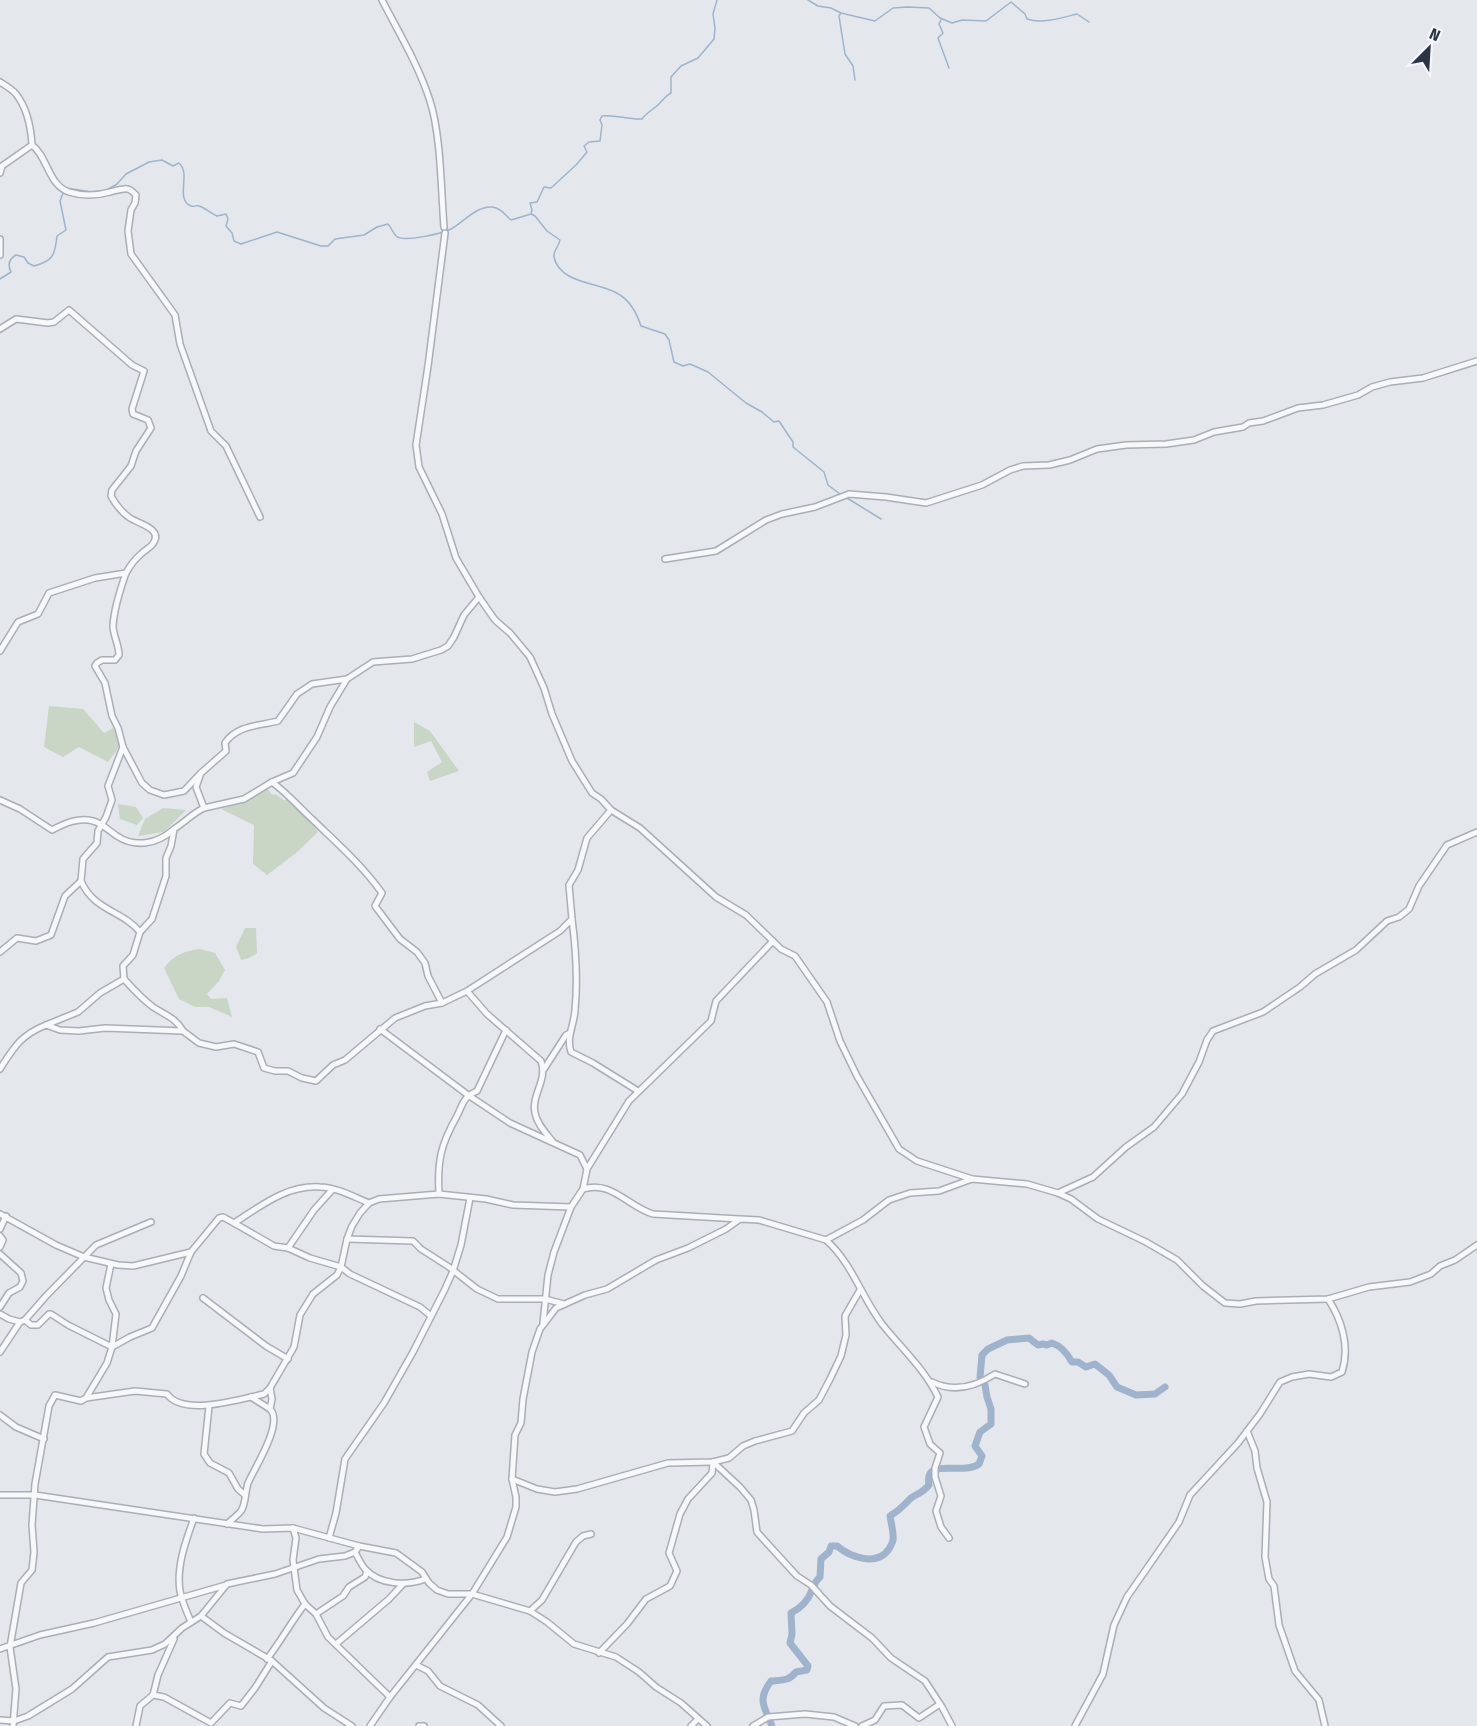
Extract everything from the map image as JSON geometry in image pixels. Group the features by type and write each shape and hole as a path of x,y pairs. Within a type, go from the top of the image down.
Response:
{"street":[{"path":"382,0 420,74 431,103 437,142 444,230 416,445 419,467 442,514 456,558 495,620 510,633 530,657 572,761 592,794 601,799 611,810 640,828 716,897 746,915 781,949 795,956 827,1002 840,1041 857,1077 900,1149 917,1161 972,1179 1027,1184 1058,1192 1098,1219 1177,1260 1223,1302 1240,1304 1256,1301 1328,1299 1369,1287 1417,1280 1431,1275 1440,1266 1455,1260 1477,1245"},
{"path":"0,82 15,93 25,109 31,128 32,145 37,149 60,188 84,195 130,189 136,195 128,231 131,254 175,315 180,344 211,431 226,446 260,517"},
{"path":"0,173 2,166 32,145"},
{"path":"0,239 0,255"},
{"path":"0,329 16,319 54,322 69,310 132,366 144,371 132,409 136,417 148,420 151,428 136,451 131,466 112,490 111,496 120,511 146,524 156,538 151,546 133,562 126,573 115,605 113,628 119,655 115,660 102,660 95,666 105,684 112,716 123,747 142,783 150,790 164,795 184,791 226,751 225,743 234,733 254,725 278,721 297,694 312,684 347,679 373,662 412,659 448,646 464,615 479,597"},
{"path":"665,559 716,552 766,520 815,507 849,494 926,503 982,485 1010,470 1023,466 1049,465 1098,449 1194,440 1214,432 1263,421 1298,408 1323,405 1358,395 1372,387 1423,378 1477,361"},
{"path":"0,651 18,622 38,614 49,593 95,578 126,573"},
{"path":"0,800 20,808 52,830 66,823 84,820 101,824 130,843 146,843 164,838 183,824 193,813 204,808 244,799 272,782 293,773 317,737 330,707 347,679"},
{"path":"123,747 108,786 112,800 101,824 97,843 83,859 81,881 86,894 135,925 140,932"},
{"path":"201,773 196,787 204,808"},
{"path":"272,782 290,795 361,865 382,893 375,906 400,939 417,952 425,963 428,976 442,1003"},
{"path":"611,810 587,838 578,870 569,885 577,960 575,1013 568,1041 571,1052 638,1091"},
{"path":"174,829 166,858 166,876 162,890 152,919 140,932 133,955 123,966 124,979 134,991 178,1022 183,1031 199,1043 216,1047 234,1044 249,1048 258,1052 264,1068 288,1071 302,1078 316,1081 333,1065 345,1060 396,1018 425,1006 442,1003 467,991 560,931 572,920"},
{"path":"1058,1192 1093,1177 1126,1147 1154,1127 1182,1094 1213,1031 1263,1012 1315,974 1356,950 1387,921 1400,917 1409,909 1419,886 1447,845 1477,832"},
{"path":"0,952 17,938 36,942 51,935 65,896 81,881"},
{"path":"543,1325 545,1299 554,1252 571,1207 582,1189 587,1169 628,1101 711,1021 716,1000 773,941"},
{"path":"0,1069 14,1045 30,1031 78,1012 100,993 124,979"},
{"path":"467,991 487,1014 541,1061 544,1069"},
{"path":"46,1025 60,1030 79,1031 105,1028 183,1031"},
{"path":"380,1029 468,1095 510,1123 580,1155 587,1169"},
{"path":"439,1194 437,1171 440,1153 449,1129 468,1095 477,1091 506,1030"},
{"path":"554,1143 543,1129 535,1113 535,1098 541,1087 544,1069 566,1035 570,1034"},
{"path":"826,1240 863,1220 889,1200 910,1193 939,1191 972,1179"},
{"path":"234,1223 285,1191 320,1186 369,1203"},
{"path":"582,1189 598,1186 606,1188 627,1198 644,1212 653,1214 759,1220 826,1240 838,1250 882,1324 930,1381 938,1396 924,1426 930,1443 940,1453 935,1468 935,1477 941,1496 936,1511 941,1527 950,1538"},
{"path":"288,1248 332,1190"},
{"path":"13,1724 16,1689 10,1647 21,1584 32,1570 35,1484 49,1406 55,1395 81,1401 86,1398 149,1391 167,1394 171,1400 178,1402 209,1406 264,1394 270,1388 294,1347 300,1316 313,1294 337,1275 347,1239 360,1213 369,1203 379,1199 439,1194 486,1198 521,1205 571,1207"},
{"path":"329,1538 336,1513 345,1459 384,1402 413,1352 453,1271 470,1198"},
{"path":"0,1229 3,1215 84,1257 133,1266 191,1252"},
{"path":"112,1347 152,1328 181,1276 191,1252 219,1218 223,1217 274,1246 288,1248 310,1258 341,1267 350,1274 420,1307 431,1316"},
{"path":"370,1726 390,1696 472,1594 507,1537 516,1507 512,1479 515,1435 521,1423 532,1352 543,1325 556,1308 607,1289 656,1260 688,1248 740,1220"},
{"path":"0,1352 23,1321 96,1245 151,1222"},
{"path":"0,1236 3,1240 0,1247"},
{"path":"347,1239 413,1241 477,1290 498,1299 545,1299 564,1304"},
{"path":"0,1254 21,1273 23,1281 20,1287 9,1293 0,1307"},
{"path":"86,1398 107,1363 112,1347 116,1314 106,1288 111,1263"},
{"path":"512,1479 537,1489 555,1492 577,1489 668,1464 713,1462 729,1458 743,1446 792,1431 804,1413 819,1400 841,1356 846,1335 846,1316 860,1290"},
{"path":"203,1298 266,1346 288,1359"},
{"path":"1075,1726 1103,1674 1114,1625 1127,1597 1179,1522 1190,1495 1247,1431 1280,1382 1309,1374 1331,1377 1342,1372 1346,1359 1346,1347 1339,1315 1328,1299"},
{"path":"0,1314 31,1325 38,1324 51,1314 112,1347"},
{"path":"930,1381 953,1388 973,1386 995,1374 1025,1384"},
{"path":"270,1388 270,1409"},
{"path":"227,1524 242,1510 247,1485 261,1459 274,1422 274,1413 251,1397"},
{"path":"209,1406 204,1454 210,1463 229,1473 238,1489 245,1495"},
{"path":"0,1415 16,1427 44,1439"},
{"path":"1247,1431 1255,1450 1257,1468 1267,1502 1265,1557 1269,1579 1274,1586 1279,1625 1295,1671 1318,1700 1325,1726"},
{"path":"599,1653 646,1599 670,1586 677,1571 669,1553 680,1514 688,1499 712,1473 713,1462"},
{"path":"713,1462 740,1486 751,1500 757,1532 765,1541 797,1576 811,1585 830,1606 872,1638 891,1658 925,1682 952,1726"},
{"path":"0,1495 34,1495 263,1529 293,1528 358,1546 396,1553 422,1572 425,1579 437,1590 448,1594 472,1594 530,1611 574,1644 616,1657 681,1703 707,1726"},
{"path":"191,1622 180,1591 180,1571 184,1546 194,1518"},
{"path":"293,1528 296,1538 294,1567 297,1590 305,1604 316,1614 328,1637 390,1696"},
{"path":"530,1611 542,1600 576,1542 583,1536 591,1534"},
{"path":"355,1552 358,1546"},
{"path":"355,1552 368,1572 391,1582 403,1584 425,1579"},
{"path":"0,1649 40,1635 94,1623 228,1584 275,1574 319,1559 355,1552"},
{"path":"316,1614 343,1596 349,1587 365,1577 368,1572"},
{"path":"0,1720 13,1724 28,1716 72,1689 108,1657 152,1650 165,1644 182,1628 201,1616 228,1584"},
{"path":"336,1644 389,1599 403,1584"},
{"path":"153,1695 164,1697 211,1723 230,1703 241,1706 255,1688 288,1625 305,1604"},
{"path":"201,1616 224,1633 270,1660 324,1708 352,1726"},
{"path":"136,1726 140,1706 153,1695 158,1675 174,1637"},
{"path":"416,1665 428,1671 440,1686 478,1705 501,1726"},
{"path":"862,1726 876,1720 884,1706 902,1706 919,1718 940,1704"},
{"path":"753,1726 768,1717 805,1714 828,1716 855,1726"},
{"path":"691,1726 699,1719"},
{"path":"419,1726 424,1726"}],"green space":[{"path":"49,706 83,709 104,733 115,727 120,741 118,749 108,762 79,747 63,757 44,747"},
{"path":"414,722 430,731 459,771 430,781 427,772 442,762 431,741 414,747"},
{"path":"266,786 272,795 275,794 284,800 291,799 318,832 296,853 267,875 253,864 254,825 221,809 246,801"},
{"path":"118,804 136,807 143,818 137,825 120,819"},
{"path":"163,808 186,810 164,832 138,836 145,819"},
{"path":"245,928 256,928 257,953 241,960 236,947"},
{"path":"200,949 215,953 225,970 207,994 211,999 227,998 232,1017 209,1007 195,1007 179,999 164,968 180,954"}],"waterway":[{"path":"66,188 92,192 105,191 117,184 126,174 149,162 162,160 173,166 179,163 184,173 185,201 191,206 199,206 217,216 226,214 228,219 226,226 232,233 234,241 241,244 277,232 321,246 328,246 335,239 364,235 377,227 388,224 400,238 424,237 451,229 486,207 498,209 511,220 531,214 530,203 537,202 544,187 551,188 576,165 587,152 584,146 589,142 600,141 602,116 642,119 671,93 671,77 681,66 698,58 714,39 713,14 717,0"},
{"path":"808,0 818,6 875,21 893,8 907,7 929,8 940,18 952,23 962,20 986,21 1011,2 1025,14 1027,19 1045,21 1077,14 1089,22"},
{"path":"841,13 839,16 845,54 853,66 855,80"},
{"path":"941,20 939,24 943,33 938,38 949,68"},
{"path":"0,279 11,272 9,262 16,255 24,257 34,266 45,262 52,256 57,236 66,230 60,201 63,193"},
{"path":"531,214 547,231 560,240 554,257 564,273 620,295 633,309 641,326 665,334 669,340 674,362 683,366 690,364 708,372 746,403 774,422 779,421 793,442 793,447 824,472 828,485 840,494"},
{"path":"847,498 881,519"},
{"path":"772,1726 764,1708 764,1693 771,1681 785,1680 796,1672 807,1670 808,1666 790,1643 791,1613 808,1598 820,1577 821,1559 829,1552 831,1546 837,1546 856,1557 878,1558 889,1549 893,1541 890,1516 929,1485 929,1476 932,1471 979,1464 982,1456 975,1446 980,1432 991,1424 991,1409 985,1385 980,1377 982,1355 988,1349 1007,1340 1029,1338 1038,1345 1052,1343 1058,1346 1072,1362 1078,1362 1086,1367 1095,1364 1109,1375 1117,1387 1136,1395 1155,1394 1165,1387"}]}
